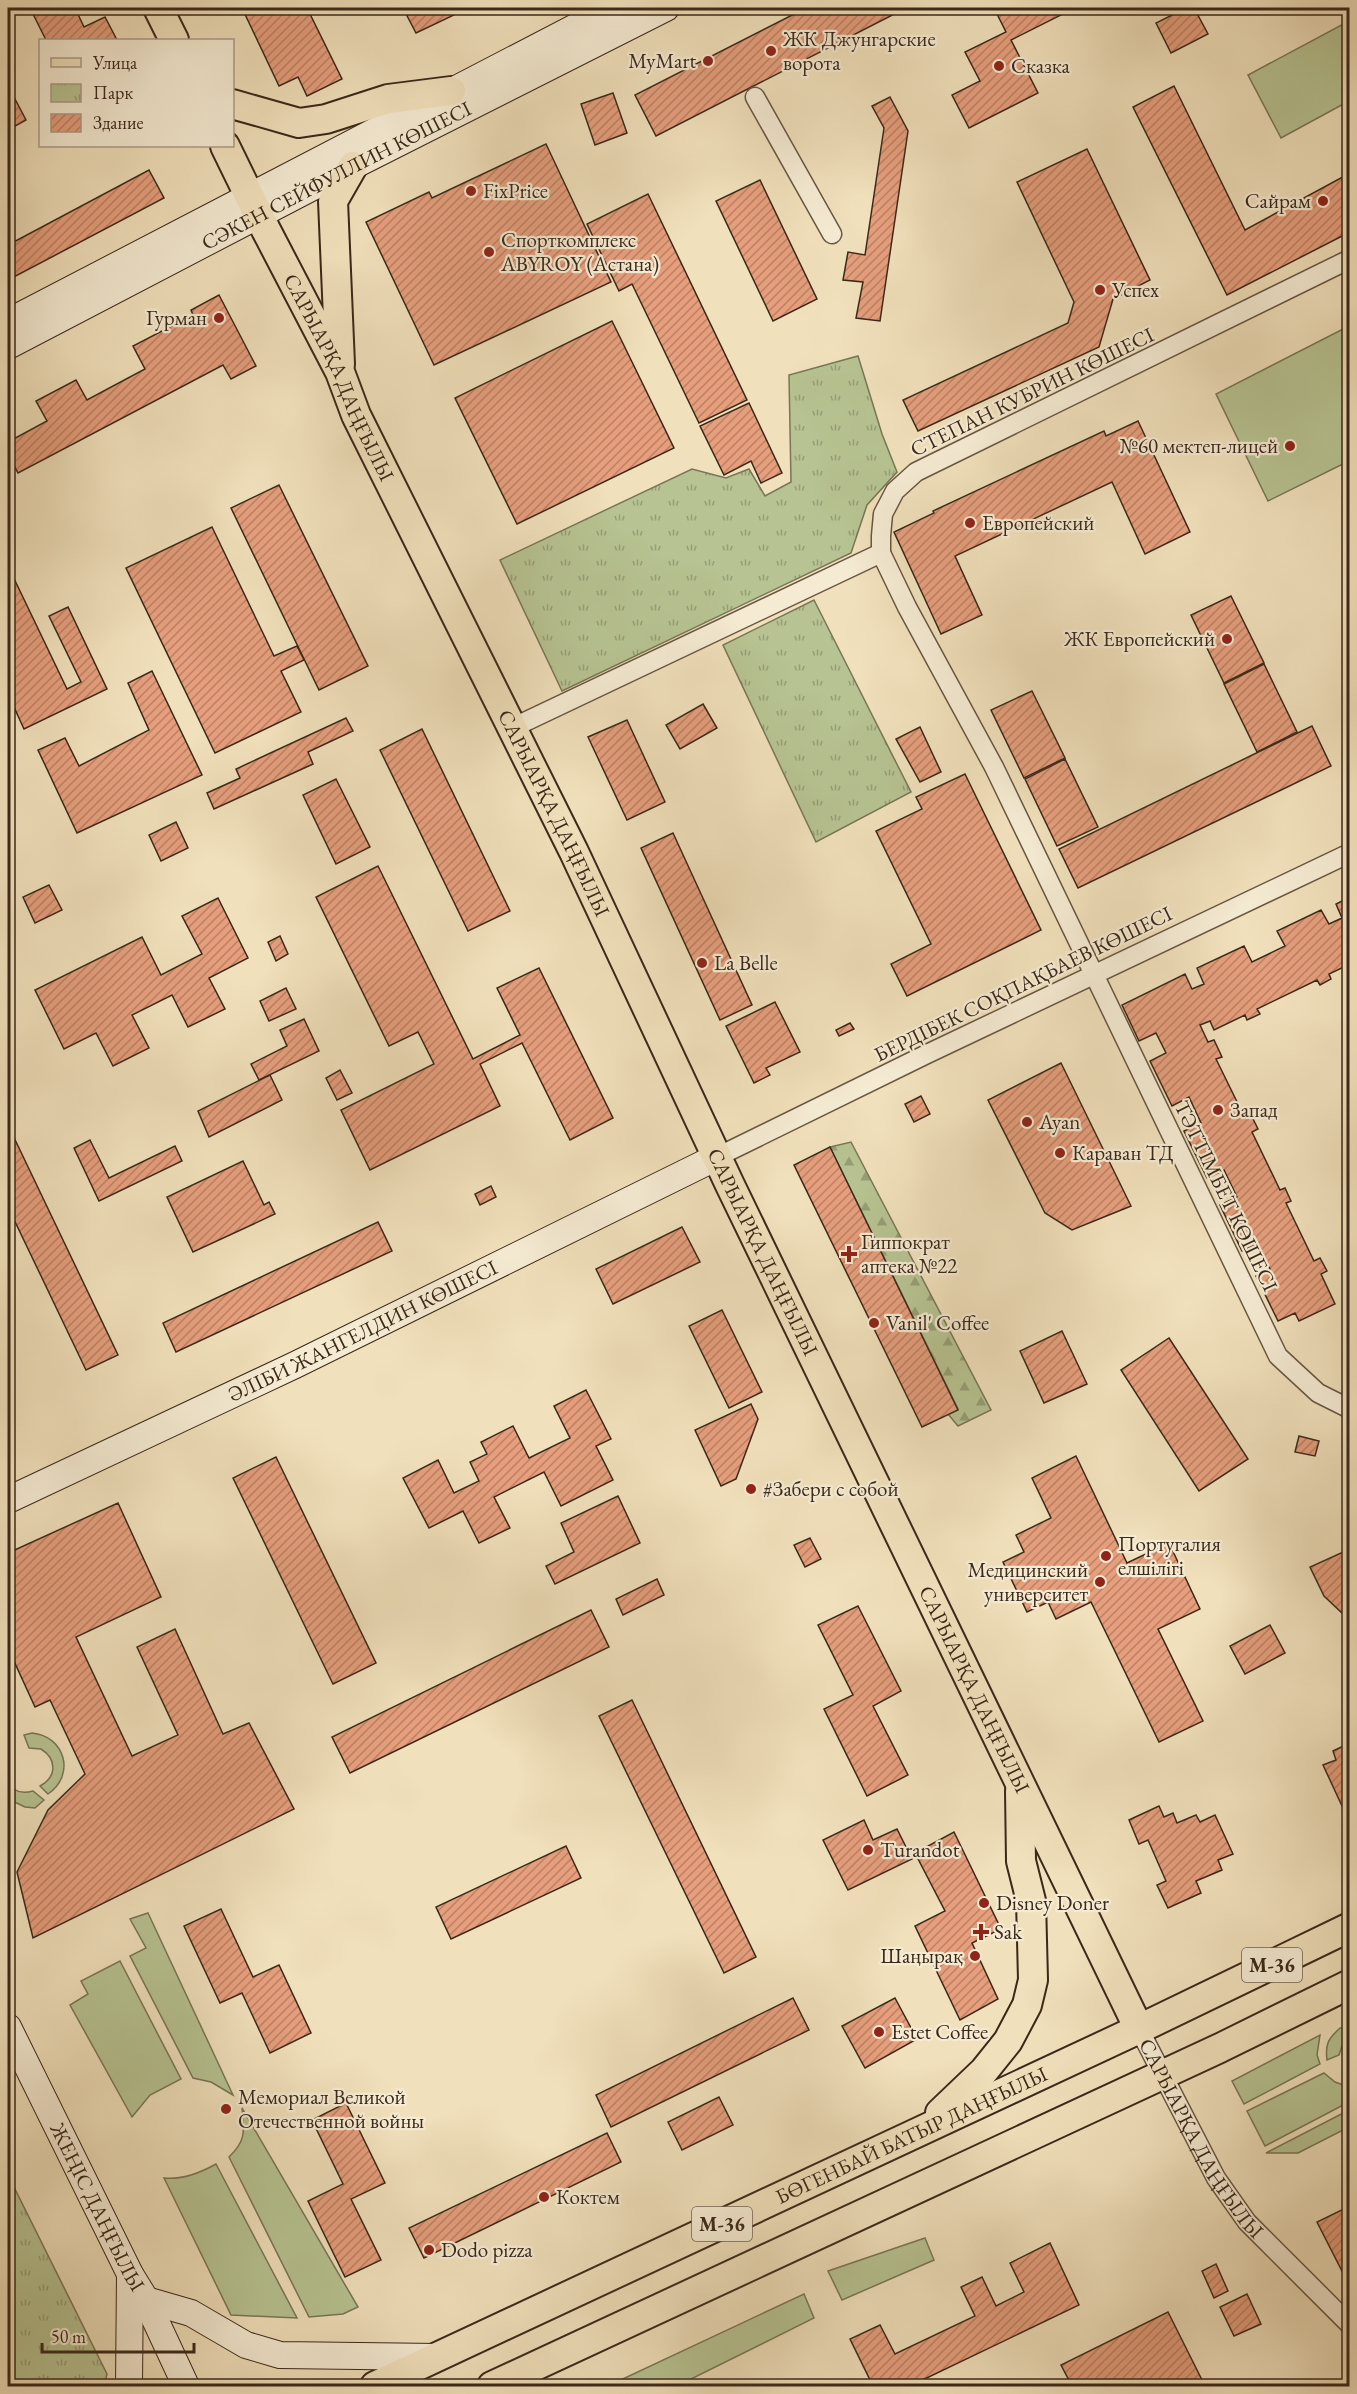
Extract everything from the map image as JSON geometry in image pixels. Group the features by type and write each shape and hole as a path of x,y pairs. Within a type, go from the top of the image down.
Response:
{"main road":[{"path":"158,8 174,39"},
{"name":"СӘКЕН СЕЙФУЛЛИН КӨШЕСІ","path":"8,346 452,91 612,8"},
{"name":"СӘКЕН СЕЙФУЛЛИН КӨШЕСІ","path":"8,322 254,205 353,166 666,8"},
{"path":"234,105 299,123 326,119 388,99 452,91"},
{"name":"САРЫАРҚА ДАҢҒЫЛЫ","path":"225,147 340,372 356,415 601,908 717,1157 1139,2029"},
{"path":"340,372 333,201 353,166"},
{"name":"ӘЛІБИ ЖАНГЕЛДИН КӨШЕСІ","path":"8,1500 296,1365 717,1157"},
{"path":"922,2130 984,2071 1008,2041 1027,2005 1033,1980 1031,1901 1021,1862 1020,1783"},
{"name":"БӨГЕНБАЙ БАТЫР ДАҢҒЫЛЫ","path":"375,2386 1139,2029 1350,1927"},
{"name":"M-36","path":"492,2386 1163,2075 1350,1984"},
{"name":"ЖЕҢІС ДАҢҒЫЛЫ","path":"8,2027 130,2274 146,2300 186,2386"},
{"path":"129,2386 130,2274"},
{"path":"146,2300 191,2313 246,2345 280,2355 438,2357"}],"street":[{"path":"755,97 832,234"},
{"name":"СТЕПАН КУБРИН КӨШЕСІ","path":"1094,974 994,767 907,607 881,553 880,536 884,514 895,490 916,472 1350,260"},
{"path":"512,728 881,553"},
{"name":"БЕРДІБЕК СОҚПАҚБАЕВ КӨШЕСІ","path":"717,1157 1350,853"},
{"name":"ТӘТТІМБЕТ КӨШЕСІ","path":"1094,974 1278,1356 1318,1393 1350,1409"},
{"name":"САРЫАРҚА ДАҢҒЫЛЫ","path":"1139,2029 1216,2178 1247,2222 1350,2325"}],"green space":[{"path":"1349,21 1349,101 1281,138 1248,75"},
{"path":"1349,326 1349,461 1268,501 1216,394"},
{"path":"858,356 882,434 897,472 867,505 851,553 562,691 500,560 692,469 726,478 749,469 765,496 791,482 789,375"},
{"path":"814,600 911,792 816,842 723,645"},
{"path":"851,1142 991,1410 958,1426 948,1414 958,1409 830,1147"},
{"path":"32,1733 52,1741 63,1757 62,1777 57,1786 48,1794 40,1786 50,1778 52,1763 41,1749 29,1748 24,1735"},
{"path":"8,1782 15,1790 33,1791 44,1800 35,1808 25,1807 8,1799"},
{"path":"148,1913 233,2095 211,2082 193,2078 130,1956 146,1948 130,1919"},
{"path":"120,1961 181,2079 150,2095 132,2117 70,2005 88,1994 81,1981"},
{"path":"1340,2028 1347,2028 1349,2037 1339,2055 1327,2060 1328,2042"},
{"path":"1320,2035 1317,2055 1320,2064 1244,2104 1232,2081"},
{"path":"1324,2073 1335,2082 1349,2087 1349,2102 1265,2146 1247,2111"},
{"path":"242,2108 358,2307 343,2314 309,2317 229,2157 242,2140"},
{"path":"1349,2110 1349,2127 1298,2153 1266,2153"},
{"path":"216,2164 297,2318 231,2315 164,2178 191,2175"},
{"path":"8,2175 107,2374 104,2386 8,2386"},
{"path":"925,2238 934,2260 842,2300 828,2271"},
{"path":"804,2294 814,2318 677,2386 612,2386 612,2384"}],"building":[{"path":"30,8 75,8 84,27 105,17 116,39 46,39"},
{"path":"242,8 307,8 342,79 307,96 298,77 279,86"},
{"path":"403,8 451,8 454,15 416,33"},
{"name":"ЖК Джунгарские ворота","path":"806,8 906,8 656,136 635,95"},
{"name":"Сказка","path":"994,8 1063,8 1065,13 1011,40 1038,93 969,128 952,95 980,81 965,52 1006,32"},
{"path":"1186,8 1194,8 1208,34 1171,53 1156,23"},
{"name":"Сайрам","path":"1174,86 1245,230 1350,173 1350,232 1227,295 1133,107"},
{"path":"613,93 627,133 595,145 581,104"},
{"path":"890,97 908,131 880,321 856,318 863,282 843,280 848,252 865,255 884,128 872,106"},
{"path":"15,99 26,120 8,130 8,103"},
{"name":"Спорткомплекс ABYROY (Астана)","path":"546,144 611,282 434,365 366,222 429,192 432,198"},
{"name":"Успех","path":"1087,149 1150,280 1113,299 1099,347 918,431 903,400 1068,323 1074,302 1017,182"},
{"path":"149,170 164,198 8,280 8,245"},
{"path":"760,180 817,299 773,321 716,201"},
{"path":"648,194 747,400 699,423 632,284 619,291 587,224"},
{"path":"219,295 256,366 231,379 223,365 18,473 8,454 8,442 47,421 36,401 76,380 87,400 145,369 133,346 193,315 191,310"},
{"path":"612,321 674,448 517,524 455,398"},
{"path":"749,403 782,473 761,483 751,461 724,475 700,426"},
{"name":"Европейский","path":"1138,421 1190,532 1145,554 1112,482 955,556 982,615 941,634 894,532 934,513 933,511 1104,431 1106,436"},
{"path":"279,485 368,666 319,690 231,508"},
{"path":"212,527 274,656 297,646 304,660 281,671 301,712 215,753 126,568"},
{"path":"8,566 67,689 81,682 49,616 68,607 107,689 24,729 8,694"},
{"name":"ЖК Европейский","path":"1231,596 1264,663 1224,683 1191,615"},
{"name":"ЖК Европейский","path":"1264,664 1297,732 1257,752 1224,684"},
{"path":"152,671 202,775 77,833 38,750 65,738 79,766 149,730 128,683"},
{"name":"ЖК Европейский","path":"1032,691 1065,758 1024,778 991,710"},
{"path":"703,704 717,728 680,749 666,725"},
{"path":"346,718 353,731 308,752 313,764 214,809 207,793 240,778 236,769"},
{"path":"627,720 665,802 627,820 588,737"},
{"path":"1312,726 1331,766 1078,888 1059,849"},
{"path":"920,727 941,772 920,782 896,739"},
{"path":"422,729 510,911 468,931 380,750"},
{"path":"1065,759 1098,827 1057,846 1025,779"},
{"path":"965,774 1041,930 907,996 891,964 931,944 876,831 922,809 916,797"},
{"path":"336,779 370,847 336,864 303,795"},
{"path":"176,822 188,848 161,861 149,835"},
{"path":"673,833 752,1005 720,1020 641,848"},
{"path":"378,866 473,1059 520,1035 497,988 539,968 613,1118 570,1140 522,1043 480,1064 500,1106 370,1170 341,1110 434,1064 418,1032 389,1046 316,897"},
{"path":"49,885 62,910 35,923 23,897"},
{"name":"Запад","path":"1350,897 1350,964 1329,974 1331,979 1320,985 1317,980 1257,1009 1260,1014 1247,1020 1245,1015 1214,1030 1210,1021 1200,1025 1208,1042 1214,1040 1222,1057 1216,1059 1245,1118 1251,1115 1258,1129 1252,1132 1280,1190 1285,1188 1291,1201 1286,1203 1314,1261 1320,1258 1327,1271 1321,1274 1335,1304 1299,1321 1295,1313 1278,1321 1256,1276 1270,1269 1258,1244 1242,1251 1220,1205 1237,1197 1224,1170 1207,1178 1184,1131 1201,1123 1189,1097 1172,1106 1150,1061 1166,1053 1156,1033 1139,1041 1122,1005 1185,974 1192,989 1204,984 1197,968 1244,946 1252,962 1285,946 1277,931 1321,910 1329,924 1342,918 1336,904"},
{"path":"218,898 248,958 209,978 225,1009 188,1027 172,995 132,1015 149,1048 113,1066 96,1033 64,1049 35,990 142,937 161,975 202,954 182,916"},
{"path":"280,936 288,954 276,961 268,942"},
{"path":"286,988 296,1009 269,1021 260,1001"},
{"path":"775,1002 800,1052 766,1068 770,1075 754,1083 726,1026"},
{"path":"304,1019 319,1051 259,1080 251,1064 287,1046 280,1030"},
{"path":"850,1023 854,1029 839,1036 836,1030"},
{"name":"Караван ТД","path":"1061,1063 1131,1206 1072,1230 1045,1213 988,1100"},
{"path":"340,1070 352,1093 337,1100 326,1078"},
{"path":"270,1075 282,1100 209,1137 198,1111"},
{"path":"921,1096 930,1114 914,1122 905,1104"},
{"path":"8,1125 118,1355 86,1370 8,1207"},
{"path":"90,1140 109,1178 175,1146 182,1161 99,1201 74,1148"},
{"path":"830,1147 958,1410 922,1427 794,1165"},
{"path":"243,1161 264,1205 269,1202 275,1214 193,1252 167,1197"},
{"path":"491,1186 496,1197 480,1205 475,1194"},
{"path":"378,1222 392,1251 176,1352 163,1323"},
{"path":"682,1227 700,1262 613,1304 596,1269"},
{"path":"722,1310 762,1392 729,1408 689,1326"},
{"path":"1062,1331 1087,1384 1044,1403 1020,1351"},
{"path":"1169,1338 1248,1459 1199,1491 1121,1370"},
{"path":"586,1390 611,1439 596,1446 613,1480 561,1506 544,1472 494,1497 510,1528 479,1543 463,1511 429,1528 403,1478 438,1460 454,1493 479,1481 470,1462 487,1454 481,1442 513,1426 529,1458 570,1438 554,1406"},
{"path":"751,1404 758,1419 736,1479 721,1486 695,1430"},
{"path":"1299,1436 1319,1441 1315,1456 1295,1452"},
{"name":"Медицинский университет","path":"1076,1456 1127,1563 1169,1543 1200,1609 1158,1629 1203,1721 1159,1742 1091,1602 1056,1619 1048,1602 1027,1612 1003,1562 1024,1552 1016,1535 1051,1518 1032,1478"},
{"path":"276,1457 376,1663 333,1684 233,1478"},
{"path":"618,1496 640,1543 555,1584 546,1566 574,1552 561,1523"},
{"path":"118,1503 161,1597 76,1637 132,1756 178,1735 137,1647 175,1629 223,1734 249,1723 294,1809 33,1938 17,1872 48,1810 85,1774 50,1700 35,1707 8,1648 8,1553"},
{"path":"810,1538 821,1559 805,1567 794,1545"},
{"path":"1350,1549 1350,1615 1342,1613 1324,1596 1310,1567"},
{"path":"657,1579 664,1595 623,1615 616,1599"},
{"path":"858,1606 901,1691 873,1706 908,1775 867,1796 824,1709 853,1695 818,1625"},
{"path":"591,1610 609,1647 350,1773 332,1737"},
{"path":"1270,1625 1285,1653 1245,1674 1230,1646"},
{"path":"632,1700 756,1957 724,1973 599,1716"},
{"path":"1350,1743 1350,1802 1342,1806 1323,1765 1336,1760 1333,1751"},
{"path":"1159,1806 1164,1817 1173,1813 1177,1823 1196,1815 1200,1822 1215,1815 1233,1854 1218,1860 1222,1870 1196,1881 1201,1893 1168,1908 1157,1885 1166,1881 1148,1840 1139,1844 1129,1820"},
{"name":"Turandot","path":"864,1820 873,1840 897,1829 912,1859 848,1890 823,1840"},
{"path":"954,1832 1001,1929 972,1943 998,1999 960,2020 915,1926 945,1911 915,1853"},
{"path":"566,1846 581,1878 451,1939 436,1907"},
{"path":"221,1909 253,1977 279,1965 311,2033 270,2053 242,1993 220,2003 184,1926"},
{"path":"793,1998 809,2030 611,2127 596,2095"},
{"name":"Estet Coffee","path":"895,1998 917,2039 865,2068 842,2026"},
{"path":"719,2097 733,2125 682,2150 668,2122"},
{"path":"346,2103 385,2183 351,2199 381,2260 345,2277 308,2201 343,2184 312,2120"},
{"path":"607,2133 621,2162 424,2258 409,2228"},
{"path":"1350,2206 1350,2275 1345,2277 1317,2222"},
{"path":"1050,2243 1079,2305 910,2386 873,2386 850,2339 880,2325 895,2354 975,2316 961,2287 982,2277 996,2306 1024,2292 1010,2263"},
{"path":"1216,2264 1228,2291 1214,2298 1202,2271"},
{"path":"1247,2294 1261,2324 1234,2336 1220,2307"},
{"path":"1168,2312 1205,2386 1072,2386 1061,2365"}],"place":[{"name":"ЖК Джунгарские ворота","path":"771,51"},
{"name":"MyMart","path":"708,61"},
{"name":"Сказка","path":"999,66"},
{"name":"FixPrice","path":"471,191"},
{"name":"Сайрам","path":"1323,201"},
{"name":"Спорткомплекс ABYROY (Астана)","path":"489,252"},
{"name":"Успех","path":"1100,290"},
{"name":"Гурман","path":"219,318"},
{"name":"№60 мектеп-лицей","path":"1290,446"},
{"name":"Европейский","path":"970,523"},
{"name":"ЖК Европейский","path":"1227,639"},
{"name":"La Belle","path":"702,963"},
{"name":"Запад","path":"1218,1110"},
{"name":"Ayan","path":"1027,1122"},
{"name":"Караван ТД","path":"1060,1153"},
{"name":"Гиппократ аптека №22","path":"849,1254"},
{"name":"Vanil' Coffee","path":"874,1323"},
{"name":"#Забери с собой","path":"751,1489"},
{"name":"Португалия елшілігі","path":"1106,1556"},
{"name":"Медицинский университет","path":"1100,1582"},
{"name":"Turandot","path":"868,1850"},
{"name":"Disney Doner","path":"984,1903"},
{"name":"Sak","path":"981,1932"},
{"name":"Шаңырақ","path":"975,1956"},
{"name":"Estet Coffee","path":"879,2032"},
{"name":"Мемориал Великой Отечественной войны","path":"226,2109"},
{"name":"Коктем","path":"544,2197"},
{"name":"Dodo pizza","path":"429,2250"}]}
